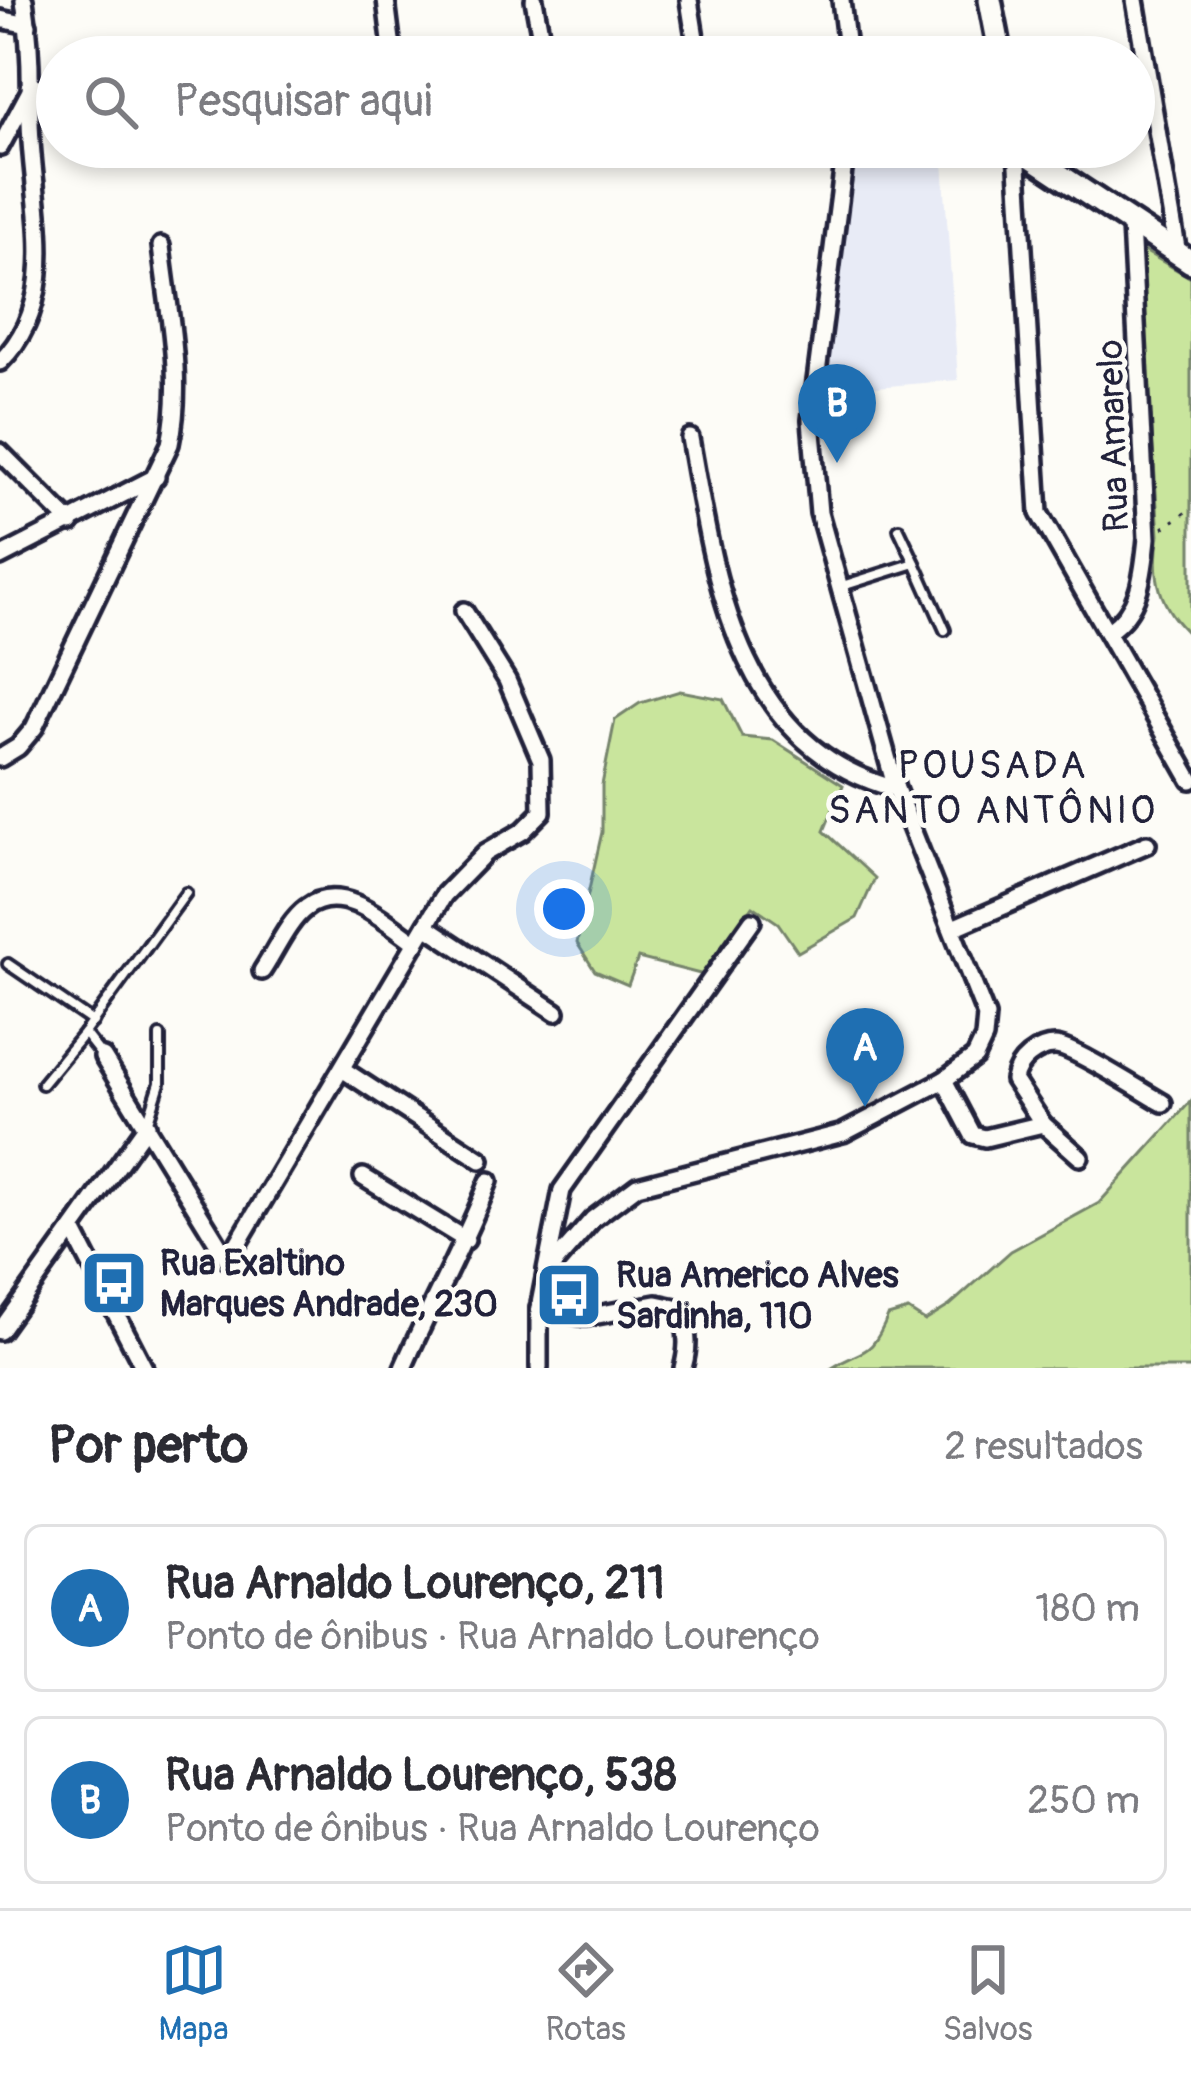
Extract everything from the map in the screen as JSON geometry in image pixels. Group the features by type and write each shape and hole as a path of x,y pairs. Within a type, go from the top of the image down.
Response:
{"street":[{"path":"0,362 30,322 38,284 33,87 24,0"},
{"path":"386,0 390,36"},
{"path":"534,0 541,36"},
{"path":"689,0 695,36"},
{"path":"841,0 845,36"},
{"path":"990,0 996,36"},
{"path":"1135,0 1142,36"},
{"path":"0,19 28,25"},
{"path":"0,147 33,87"},
{"path":"1155,103 1185,258"},
{"path":"546,1274 593,1219 637,1186 843,1133 944,1080 975,1057 984,1038 986,1016 896,789 819,513 811,420 843,168"},
{"path":"1018,168 1039,513 1191,779"},
{"path":"1047,168 1185,258"},
{"name":"Rua Amarelo","path":"1109,631 1128,618 1143,579 1147,538 1131,225"},
{"path":"0,758 34,728 156,477 176,418 161,246"},
{"path":"690,438 727,608 741,655 766,698 826,760 859,779 896,789"},
{"path":"0,452 71,524"},
{"path":"0,557 156,477"},
{"path":"103,1058 228,1260 444,896 485,854 523,831 542,812 541,760 507,680 464,611"},
{"path":"953,928 1147,844"},
{"path":"262,970 304,909 322,900 345,899 416,943"},
{"path":"539,1368 539,1309 562,1190 752,921"},
{"path":"426,926 556,1012"},
{"path":"1080,1157 1043,1124 1014,1080 1026,1058 1060,1046 1163,1102"},
{"path":"342,1069 482,1160"},
{"path":"944,1080 973,1135 985,1138 1043,1124"},
{"path":"0,1331 147,1125"},
{"path":"363,1177 466,1240"},
{"path":"403,1368 466,1240 489,1181"},
{"path":"73,1230 144,1368"},
{"path":"539,1309 586,1317 658,1304 676,1308 684,1318 687,1336 683,1368"}],"lane":[{"path":"899,529 945,630"},
{"path":"839,587 915,563"},
{"path":"42,1084 186,893"},
{"path":"8,964 93,1022"},
{"path":"84,1033 103,1058"},
{"path":"147,1125 160,1083 160,1036"}],"path":[{"path":"1147,538 1191,509"}],"shaded area":[{"path":"854,168 943,168 958,380 818,392"}],"green space":[{"path":"1139,248 1191,278 1191,636 1165,603 1157,578 1159,535"},
{"path":"680,691 723,699 742,737 773,740 843,785 824,831 875,878 857,918 798,952 778,923 753,906 704,975 638,958 628,985 595,971 577,943 602,832 602,785 615,720 640,703"},
{"path":"1191,1101 1191,1368 832,1368 871,1346 888,1316 908,1310 925,1321 1011,1251 1099,1203"}],"place":[{"name":"Rua Arnaldo Lourenço, 538","path":"837,463"},
{"name":"Rua Arnaldo Lourenço, 211","path":"865,1107"},
{"name":"Rua Exaltino Marques Andrade, 230","path":"114,1283"},
{"name":"Rua Americo Alves Sardinha, 110","path":"569,1295"}],"district":[{"name":"POUSADA SANTO ANTÔNIO","path":"993,786"}]}
